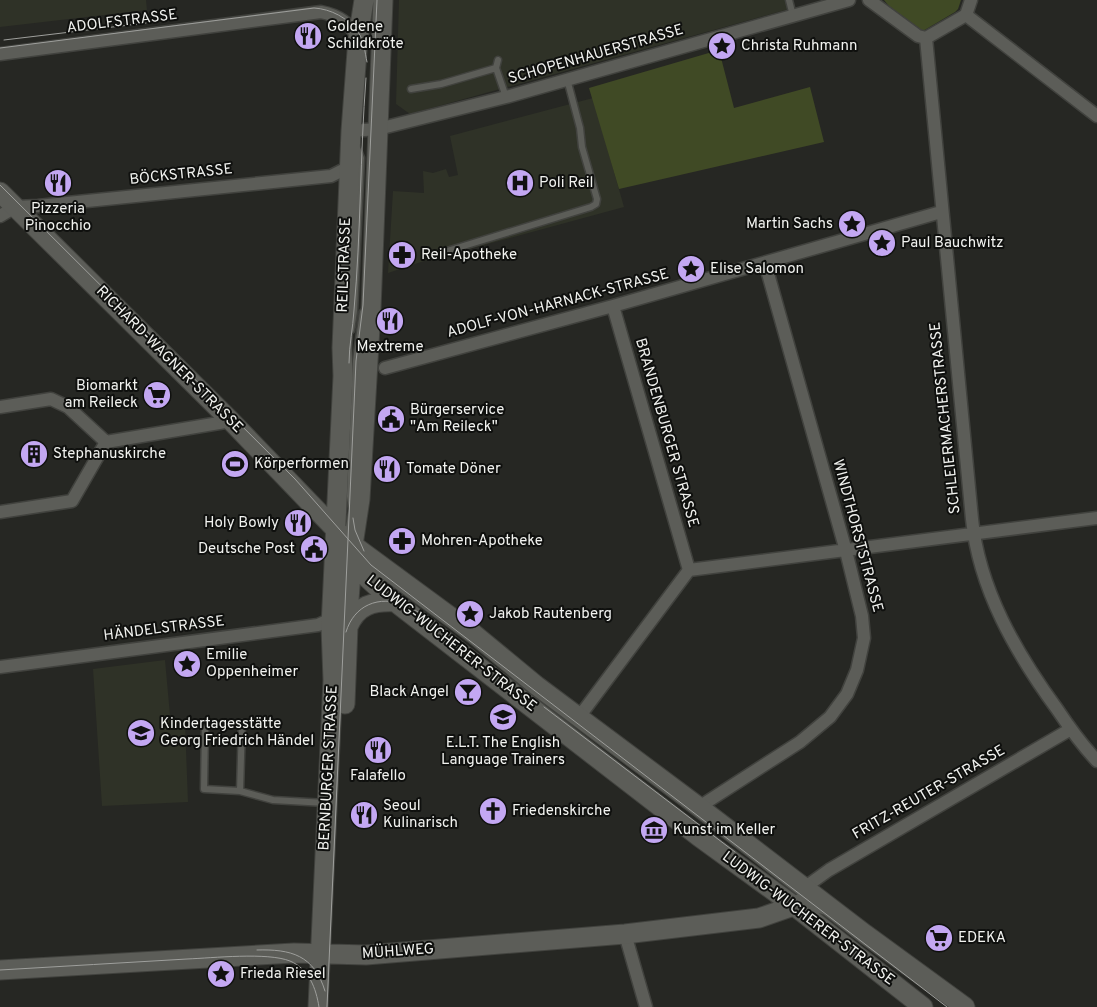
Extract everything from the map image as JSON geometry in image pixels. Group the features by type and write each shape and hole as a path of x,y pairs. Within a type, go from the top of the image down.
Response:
{"street":[{"name":"REILSTRASSE","path":"336,530 349,167 358,38 364,0"},
{"name":"REILSTRASSE","path":"353,545 360,499 383,0"},
{"name":"SCHOPENHAUERSTRASSE","path":"351,131 378,129 506,97 849,0"},
{"path":"869,0 918,36 926,38 966,15 971,0"},
{"name":"ADOLFSTRASSE","path":"0,54 321,12 334,15 354,31 358,38"},
{"path":"966,15 1097,116"},
{"name":"SCHLEIERMACHERSTRASSE","path":"926,38 941,212 977,552 991,595 1013,644 1046,695 1097,761"},
{"name":"BÖCKSTRASSE","path":"8,212 38,206 331,176 349,167"},
{"name":"RICHARD-WAGNER-STRASSE","path":"0,192 8,212 231,421 336,530"},
{"name":"ADOLF-VON-HARNACK-STRASSE","path":"384,368 613,306 941,212"},
{"name":"WINDTHORSTSTRASSE","path":"699,806 800,742 830,717 847,694 857,670 864,638 862,616 846,551 765,263"},
{"name":"BRANDENBURGER STRASSE","path":"613,306 689,570"},
{"path":"0,407 51,399 68,407 106,442"},
{"path":"106,442 231,421"},
{"path":"0,512 72,500 106,442"},
{"path":"579,716 689,570 1097,518"},
{"name":"LUDWIG-WUCHERER-STRASSE","path":"336,530 353,545 474,634 537,686 699,806 804,888 966,1007"},
{"name":"BERNBURGER STRASSE","path":"318,1007 326,954 340,623 336,530"},
{"name":"LUDWIG-WUCHERER-STRASSE","path":"353,545 371,582 395,602 698,836 793,905 923,1007"},
{"name":"BERNBURGER STRASSE","path":"329,1007 326,954 327,803 333,680 353,545"},
{"path":"340,623 353,616 363,607 374,602 395,602"},
{"name":"HÄNDELSTRASSE","path":"0,667 318,624 340,623"},
{"name":"FRITZ-REUTER-STRASSE","path":"804,888 829,870 1071,729"},
{"name":"MÜHLWEG","path":"0,970 248,956 366,955 625,934 759,918 793,905 810,901 827,905"},
{"path":"625,934 646,1007"}],"lane":[{"path":"789,0 793,16"},
{"path":"498,60 496,68 506,97"},
{"path":"411,89 441,84 496,68"},
{"path":"447,251 596,204 597,199 582,147 580,128 567,79"},
{"path":"343,376 354,310 361,158 351,131"},
{"path":"240,791 242,723"},
{"path":"205,729 204,789 240,791 273,800 327,803"}],"shaded area":[{"path":"0,0 146,0 147,10 0,27"},
{"path":"399,0 791,0 793,8 410,114 396,104"},
{"name":"Poli Reil","path":"593,98 624,207 421,262 388,273 393,191 424,193 423,171 433,173 446,169 449,177 458,175 450,136"},
{"name":"Kindertagesstätte Georg Friedrich Händel","path":"165,660 171,726 185,723 188,802 102,806 93,669"}],"green space":[{"path":"884,0 961,0 955,12 923,31 889,6"},
{"path":"719,50 734,108 810,87 824,142 619,189 589,88"}],"tram line":[{"path":"327,1007 356,361 363,305 377,0"},
{"path":"0,48 314,8 327,10 339,15 354,27 362,39 367,62"},
{"path":"4,40 146,23"},
{"path":"349,363 356,281 366,78"},
{"path":"0,185 295,479 371,565 947,1007"},
{"path":"353,518 355,530 364,551"},
{"path":"346,632 355,615 361,609 377,602 395,602 426,616"},
{"path":"544,707 735,852"},
{"path":"257,950 280,951 300,957 315,969 325,991"},
{"path":"0,970 225,957 254,956 280,958 297,964 307,974 314,986 319,1007"}],"place":[{"name":"Goldene Schildkröte","path":"308,36"},
{"name":"Christa Ruhmann","path":"722,46"},
{"name":"Pizzeria Pinocchio","path":"58,183"},
{"name":"Poli Reil","path":"520,183"},
{"name":"Martin Sachs","path":"852,224"},
{"name":"Paul Bauchwitz","path":"882,243"},
{"name":"Reil-Apotheke","path":"402,255"},
{"name":"Elise Salomon","path":"691,269"},
{"name":"Mextreme","path":"390,321"},
{"name":"Biomarkt am Reileck","path":"157,395"},
{"name":"Bürgerservice \"Am Reileck\"","path":"391,419"},
{"name":"Stephanuskirche","path":"34,454"},
{"name":"Körperformen","path":"235,464"},
{"name":"Tomate Döner","path":"387,469"},
{"name":"Holy Bowly","path":"298,523"},
{"name":"Mohren-Apotheke","path":"402,541"},
{"name":"Deutsche Post","path":"314,549"},
{"name":"Jakob Rautenberg","path":"470,614"},
{"name":"Emilie Oppenheimer","path":"187,664"},
{"name":"Black Angel","path":"468,692"},
{"name":"E.L.T. The English Language Trainers","path":"503,717"},
{"name":"Kindertagesstätte Georg Friedrich Händel","path":"141,733"},
{"name":"Falafello","path":"378,750"},
{"name":"Friedenskirche","path":"493,811"},
{"name":"Seoul Kulinarisch","path":"364,815"},
{"name":"Kunst im Keller","path":"654,830"},
{"name":"EDEKA","path":"939,938"},
{"name":"Frieda Riesel","path":"221,974"}]}
